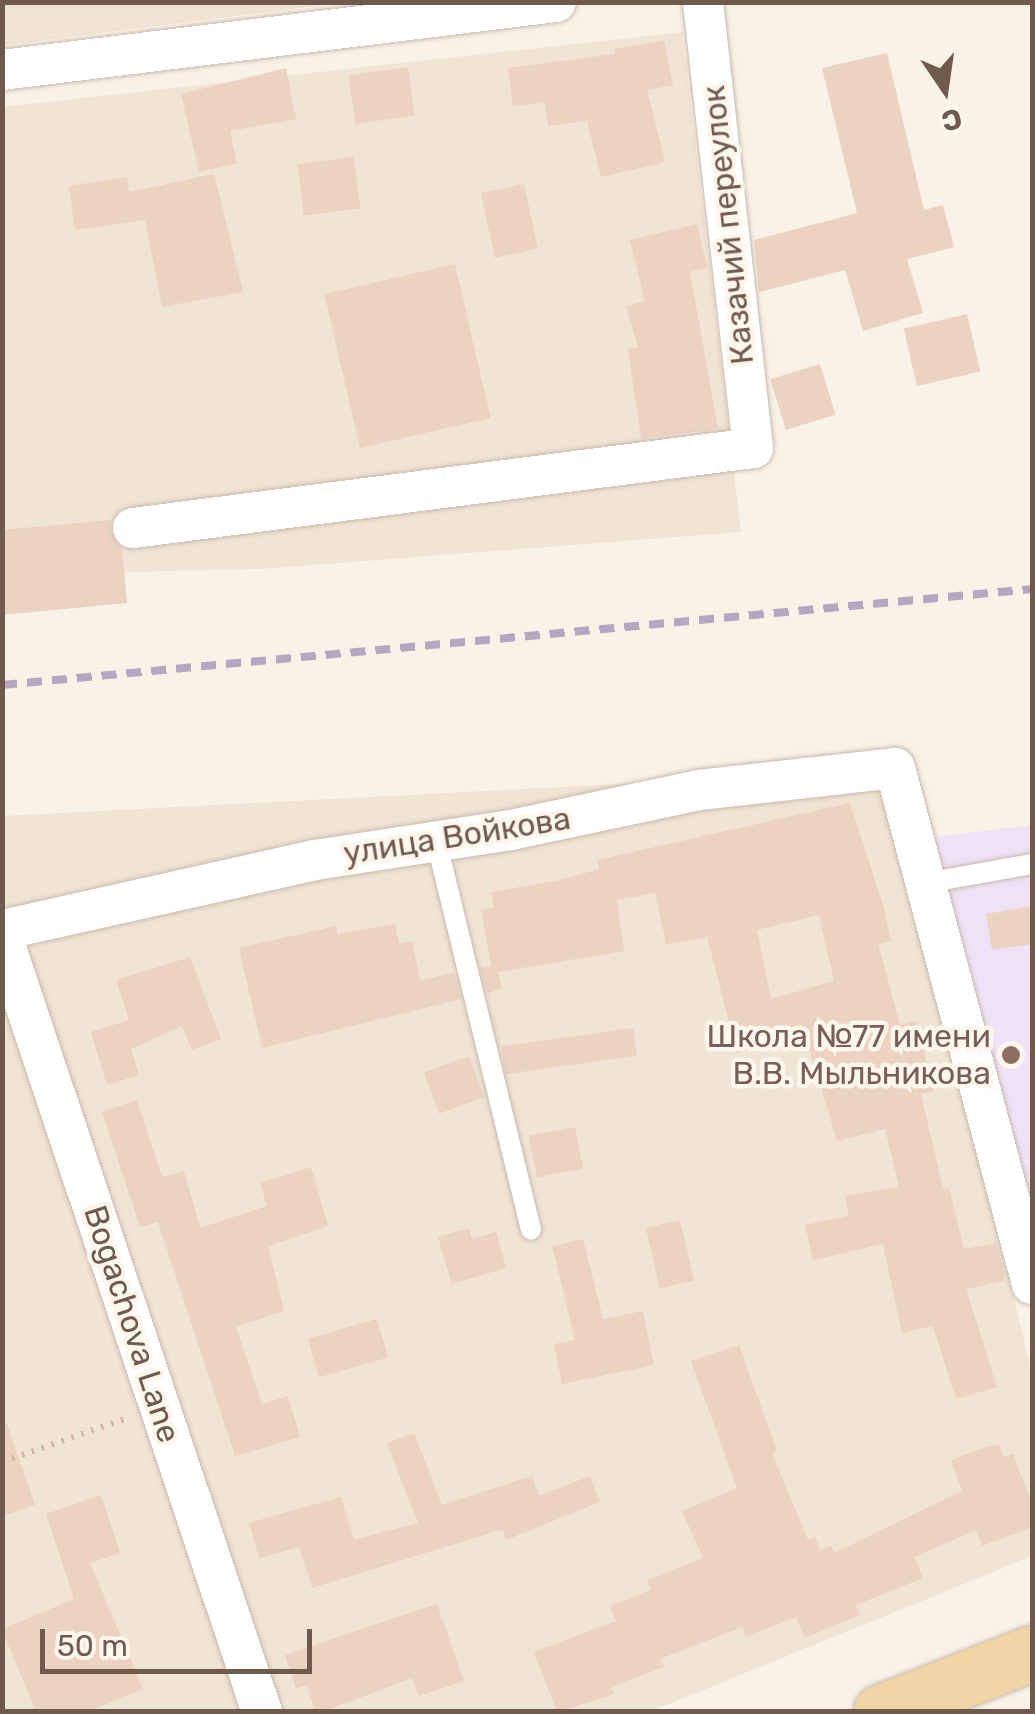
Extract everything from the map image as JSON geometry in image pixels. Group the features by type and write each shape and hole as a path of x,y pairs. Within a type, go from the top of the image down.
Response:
{"main road":[{"path":"881,1712 1032,1654"}],"street":[{"path":"2,70 556,2"},
{"name":"Казачий переулок","path":"133,528 754,448 703,2"},
{"name":"улица Войкова","path":"2,932 295,864 699,790 895,768 926,884"},
{"path":"926,884 1032,1284"},
{"name":"Bogachova Lane","path":"2,932 262,1712"}],"lane":[{"path":"436,840 531,1230"},
{"path":"926,884 1032,864"}],"path":[{"path":"2,1462 159,1408"}],"shaded area":[{"path":"3,2 341,2 341,3 3,45"},
{"path":"682,32 741,532 261,569 3,575 2,107"},
{"path":"888,770 1032,1374 1032,1556 652,1711 3,1712 3,816"},
{"name":"Школа №77 имени В.В. Мыльникова","path":"1032,825 1032,1195 1029,1195 927,838"}],"building":[{"path":"664,40 673,85 647,90 665,162 601,177 587,121 548,126 545,102 513,106 508,68 615,54 614,49"},
{"path":"887,53 924,210 943,205 954,247 907,259 923,313 863,331 845,270 759,292 754,240 857,213 822,68"},
{"path":"408,67 415,116 355,124 349,75"},
{"path":"286,68 296,119 230,131 237,163 199,172 181,94"},
{"path":"354,157 360,209 304,216 297,164"},
{"path":"214,174 243,292 162,307 145,220 75,230 69,186 127,177 129,192"},
{"path":"524,184 538,249 495,258 481,193"},
{"path":"697,224 707,268 690,272 718,429 641,438 628,349 638,347 626,306 645,301 630,240"},
{"path":"455,264 491,418 360,448 324,294"},
{"path":"967,314 980,371 917,386 904,329"},
{"path":"820,364 835,415 786,430 770,379"},
{"path":"111,520 110,532 122,548 127,603 2,615 2,530"},
{"path":"850,803 883,905 891,941 878,944 900,1025 916,1021 934,1091 921,1094 943,1189 949,1188 964,1249 996,1243 1004,1270 1004,1281 966,1289 997,1387 956,1399 933,1326 902,1333 883,1244 813,1260 805,1225 849,1216 845,1196 899,1187 885,1129 837,1141 805,1035 737,1053 707,937 666,944 655,893 617,900 624,951 498,972 502,989 487,993 481,968 491,966 481,910 494,908 491,892 599,869 597,860","holes":["819,915 834,981 771,999 757,930"]},
{"path":"1032,906 1032,944 992,950 986,914"},
{"path":"395,924 399,944 412,941 420,980 454,973 461,999 262,1048 239,948 336,926 338,934"},
{"path":"190,957 221,1039 192,1050 182,1026 131,1049 139,1075 107,1085 91,1032 129,1020 116,980"},
{"path":"633,1028 637,1056 505,1074 501,1047"},
{"path":"469,1056 484,1097 439,1114 424,1072"},
{"path":"137,1100 162,1177 184,1171 200,1228 267,1206 260,1183 311,1167 328,1226 268,1246 284,1311 236,1327 262,1404 288,1396 300,1437 235,1456 158,1222 140,1227 102,1112"},
{"path":"575,1127 583,1168 537,1177 529,1136"},
{"path":"680,1220 694,1280 660,1288 646,1228"},
{"path":"469,1228 472,1239 496,1232 506,1268 452,1284 438,1237"},
{"path":"583,1239 603,1319 643,1311 654,1365 562,1384 554,1344 575,1340 552,1246"},
{"path":"377,1319 388,1357 319,1377 308,1339"},
{"path":"739,1345 777,1451 772,1453 808,1540 815,1537 820,1550 831,1546 834,1553 962,1491 951,1460 989,1446 999,1445 1004,1457 1013,1454 1032,1504 1032,1527 982,1546 976,1530 914,1557 923,1578 856,1605 860,1615 805,1638 796,1617 746,1637 742,1627 660,1659 664,1667 611,1687 614,1694 557,1712 534,1652 616,1621 610,1606 651,1590 647,1580 703,1558 682,1511 737,1488 691,1361"},
{"path":"7,1424 35,1505 2,1516 2,1425"},
{"path":"414,1433 442,1505 532,1476 539,1496 590,1476 600,1502 506,1540 503,1529 312,1588 299,1547 259,1558 249,1523 341,1497 354,1540 418,1523 387,1443"},
{"path":"101,1495 120,1553 90,1563 143,1689 87,1712 36,1712 2,1629 74,1599 46,1514"},
{"path":"437,1604 464,1681 419,1696 412,1678 322,1712 315,1712 307,1685 296,1688 285,1655"}],"railway":[{"path":"2,685 1032,589"}],"place":[{"name":"Школа №77 имени В.В. Мыльникова","path":"1011,1055"}]}
